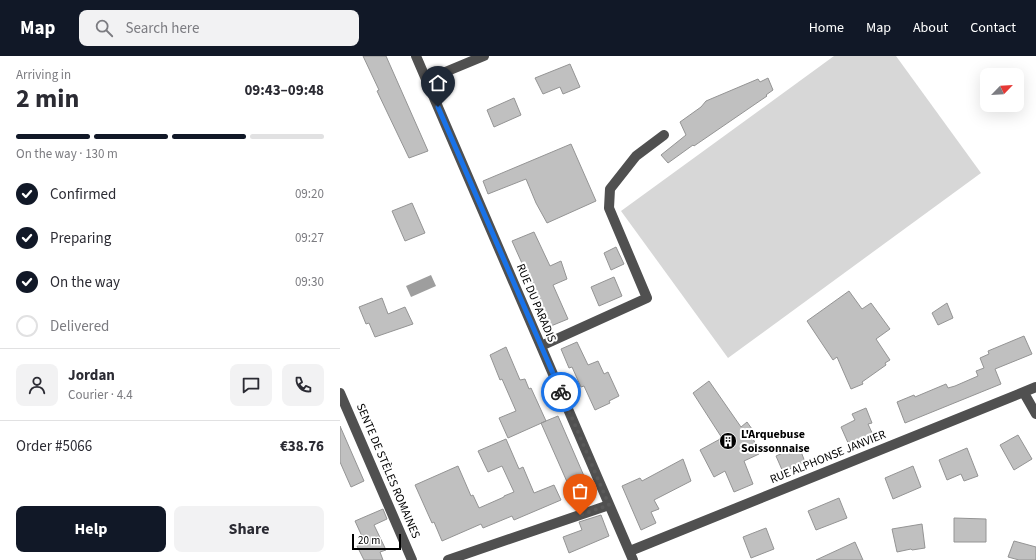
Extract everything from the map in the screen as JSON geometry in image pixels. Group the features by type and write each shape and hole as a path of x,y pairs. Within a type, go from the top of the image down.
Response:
{"street":[{"name":"RUE DU PARADIS","path":"416,56 632,556"},
{"path":"426,80 484,56"},
{"path":"541,346 647,298 608,208 610,189 636,156 664,135"},
{"name":"RUE ALPHONSE JANVIER","path":"632,556 1036,387"},
{"name":"SENTE DE STÈLES ROMAINES","path":"340,393 412,560"},
{"path":"1024,393 1036,414"},
{"path":"448,560 609,505"}],"shaded area":[{"path":"834,56 896,56 981,173 728,358 621,211"},
{"path":"431,275 436,286 411,297 406,286"}],"building":[{"path":"363,56 386,56 428,151 409,158 377,91 379,90"},
{"path":"570,64 580,87 563,94 560,87 543,94 535,78"},
{"path":"768,78 773,90 766,95 767,96 668,163 661,155 686,135 680,122 701,107 706,101 758,79 760,82"},
{"path":"514,98 521,115 494,127 487,110"},
{"path":"571,144 596,201 547,223 536,203 526,179 488,194 483,181"},
{"path":"412,203 425,233 405,241 392,211"},
{"path":"534,232 550,266 561,261 567,279 553,285 568,319 546,328 530,291 534,290 512,241"},
{"path":"616,247 624,264 611,270 604,253"},
{"path":"614,277 622,296 599,306 591,287"},
{"path":"849,291 862,309 871,303 890,329 876,339 890,360 885,363 886,365 862,382 863,384 851,389 837,357 833,360 807,321"},
{"path":"382,298 388,314 405,307 413,324 375,337 369,323 366,324 359,307"},
{"path":"947,303 953,318 938,325 932,313"},
{"path":"1024,336 1032,354 995,369 1001,384 905,423 897,402 914,395 915,397 946,384 948,388 955,386 978,376 976,371 984,368 980,358 989,354 988,351"},
{"path":"577,342 588,365 598,361 604,374 608,372 619,396 609,401 610,403 595,410 584,386 581,387 572,367 569,368 561,349"},
{"path":"506,347 520,380 525,379 529,389 531,388 546,421 508,438 499,418 516,411 502,379 500,380 490,355"},
{"path":"709,381 741,427 747,422 757,436 753,438 759,454 744,461 753,484 734,492 725,471 714,477 700,450 722,438 693,393"},
{"path":"866,408 872,423 868,424 873,435 849,445 841,427 855,420 852,414"},
{"path":"558,416 584,476 568,484 541,423"},
{"path":"340,426 364,481 351,487 340,462"},
{"path":"1018,435 1032,459 1014,470 1000,445"},
{"path":"506,439 519,469 523,467 534,493 554,485 561,500 514,520 512,516 483,528 481,524 442,541 415,485 458,466 471,496 473,495 479,508 514,492 502,466 488,472 478,451"},
{"path":"967,448 978,476 964,481 961,474 947,480 939,460"},
{"path":"800,449 805,462 783,472 776,456 787,451 789,454"},
{"path":"683,459 691,481 654,500 659,509 651,512 656,523 641,530 622,486 640,478 642,481"},
{"path":"913,466 921,487 893,499 885,478"},
{"path":"839,498 847,518 816,530 808,511"},
{"path":"383,509 387,519 374,525 386,550 380,552 383,560 364,560 357,546 365,543 355,521"},
{"path":"601,515 609,536 569,553 563,537 582,530 579,522"},
{"path":"954,518 986,519 986,542 954,542"},
{"path":"922,524 925,548 897,552 892,529"},
{"path":"766,528 774,549 751,558 743,537"},
{"path":"1014,541 1036,547 1036,560 1019,560 1008,557"},
{"path":"855,542 863,560 816,560"}],"way so far":[{"path":"561,392 609,505 580,515"}],"place":[{"name":"L'Arquebuse Soissonnaise","path":"728,441"}],"route":[{"path":"438,107 561,392"}]}
